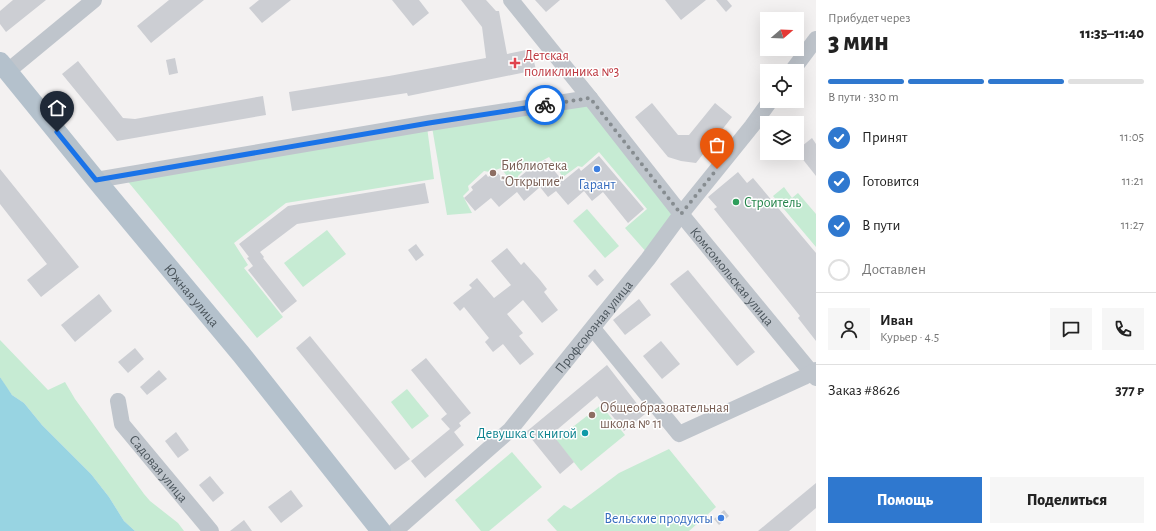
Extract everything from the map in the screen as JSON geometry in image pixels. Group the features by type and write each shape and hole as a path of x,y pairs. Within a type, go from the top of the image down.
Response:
{"main road":[{"name":"Южная улица","path":"4,66 96,180 241,354 381,531"}],"street":[{"path":"4,66 94,0"},
{"name":"Комсомольская улица","path":"511,0 681,214 814,374"},
{"path":"797,64 816,39"},
{"path":"96,180 429,123 590,98"},
{"name":"Профсоюзная улица","path":"395,531 510,430 648,259 681,214 765,108"},
{"path":"595,331 679,434 804,377 814,374"},
{"name":"Садовая улица","path":"118,401 122,424 211,531"}],"green space":[{"path":"589,101 676,213 648,254 625,228 647,209 599,152 582,167 578,166 563,177 549,157 538,163 533,161 518,176 518,179 512,183 501,168 490,172 484,171 468,186 469,190 463,196 472,213 447,215 432,127"},
{"path":"427,127 434,179 286,203 234,243 248,265 244,268 283,317 257,338 125,178"},
{"name":"Строитель","path":"784,187 792,198 798,193 816,214 816,247 773,196"},
{"path":"587,209 619,246 605,258 573,221"},
{"path":"327,230 346,254 303,287 284,263"},
{"path":"0,340 48,390 65,382 75,399 144,494 150,501 178,523 184,531 135,531 124,521 109,497 91,474 42,425 24,403 12,395 6,387 0,377"},
{"path":"407,389 429,416 412,429 391,402"},
{"path":"601,405 625,435 581,471 556,440"},
{"path":"669,449 716,507 689,531 557,531 547,520 564,505 571,509 619,473"},
{"path":"512,452 542,487 489,531 481,531 455,500"}],"water":[{"path":"0,377 12,395 24,403 42,425 91,474 109,497 124,521 135,531 0,531"}],"building":[{"path":"13,0 46,0 6,32 0,24 0,11"},
{"path":"169,0 204,0 151,43 137,26"},
{"path":"259,0 291,0 262,23 249,8"},
{"path":"392,0 419,0 429,13 413,26"},
{"path":"461,0 486,0 496,11 499,11 507,54 531,49 536,70 408,96 407,93 292,111 289,92 389,76 486,58 482,27"},
{"path":"535,0 560,0 546,12"},
{"path":"665,0 706,0 681,20"},
{"path":"716,0 727,0 732,6 726,12"},
{"path":"175,58 178,73 169,75 166,60"},
{"path":"78,61 123,118 135,119 263,96 266,115 117,141 62,74"},
{"path":"652,103 678,135 689,135 715,103 732,117 696,163 681,161 668,157 635,117"},
{"path":"812,138 816,144 816,176 803,160 804,144"},
{"path":"599,156 644,209 628,223 603,192 592,201 584,191 568,205 556,191 548,197 540,187 524,201 517,192 499,207 491,198 475,211 464,198 473,190 471,187 486,174 488,177 496,171 509,186 535,164 538,167 545,160 563,181 579,168 581,171"},
{"path":"0,169 79,267 41,297 27,280 47,264 0,204"},
{"path":"738,172 747,183 753,178 816,253 816,341 798,318 800,316 714,209 717,207 708,197"},
{"path":"425,183 429,203 297,224 260,252 264,257 263,258 297,301 282,313 248,270 253,266 247,258 249,257 239,244 288,206"},
{"path":"416,244 424,255 416,261 408,250"},
{"path":"507,248 521,265 524,262 540,280 547,289 544,292 558,310 542,323 523,300 507,314 523,333 519,336 534,354 520,365 503,344 493,352 485,342 489,338 464,307 460,311 453,303 472,288 469,285 477,278 494,298 511,285 491,261"},
{"path":"595,269 604,280 597,286 588,276"},
{"path":"688,270 755,352 737,366 670,284"},
{"path":"99,294 112,311 75,342 61,325"},
{"path":"639,299 651,315 625,335 613,320"},
{"path":"310,336 410,459 395,470 296,348"},
{"path":"661,341 680,364 662,379 643,356"},
{"path":"135,348 144,359 128,373 118,362"},
{"path":"426,358 471,413 459,423 461,426 454,432 464,445 425,478 411,461 450,429 441,419 447,414 411,370"},
{"path":"607,365 645,414 624,431 597,396 552,434 574,462 560,474 526,432"},
{"path":"159,370 167,379 147,395 140,387"},
{"path":"176,432 189,450 178,458 165,441"},
{"path":"210,476 224,493 213,502 199,485"},
{"path":"816,483 816,508 789,531 758,531"},
{"path":"291,490 303,506 281,523 268,507"},
{"name":"Вельские продукты","path":"724,510 729,516 719,525 714,519"},
{"path":"244,520 252,531 230,531"}],"way so far":[{"path":"545,105 590,98 681,214 717,169"}],"place":[{"name":"Детская поликлиника №3","path":"515,63"},
{"name":"Гарант","path":"597,169"},
{"name":"Библиотека \"Открытие\"","path":"493,173"},
{"name":"Строитель","path":"736,202"},
{"name":"Общеобразовательная школа № 11","path":"592,415"},
{"name":"Девушка с книгой","path":"585,433"},
{"name":"Вельские продукты","path":"721,518"}],"route":[{"path":"57,132 96,180 429,123 545,105"}]}
